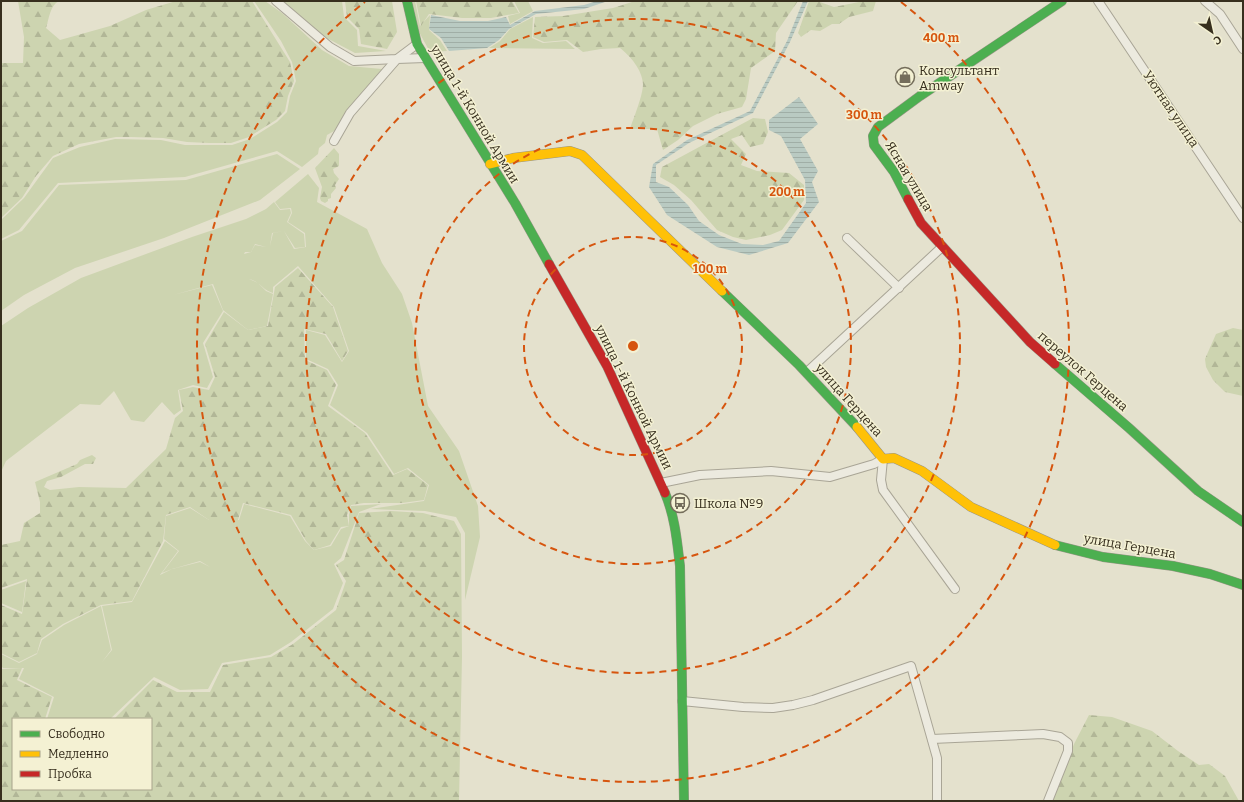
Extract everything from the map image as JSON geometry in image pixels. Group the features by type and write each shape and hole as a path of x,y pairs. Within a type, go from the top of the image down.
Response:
{"street":[{"path":"276,1 330,47 354,61 425,58"},
{"name":"улица 1-й Конной Армии","path":"407,1 417,44 515,203 607,366 670,505 676,531 680,566 684,801"},
{"name":"Ясная улица","path":"921,223 894,172 874,146 874,136 878,127 920,96 1062,1"},
{"name":"Уютная улица","path":"1098,1 1243,218"},
{"path":"1205,1 1220,14 1243,49"},
{"path":"334,141 350,113 397,59 417,44"},
{"name":"улица Герцена","path":"490,164 513,158 570,151 582,156 674,246 807,372 872,444 883,459 894,458 922,471 971,507 1058,546 1103,556 1173,566 1210,574 1243,585"},
{"name":"переулок Герцена","path":"921,223 1030,342 1129,428 1198,491 1243,522"},
{"path":"847,238 899,288"},
{"path":"807,372 942,247"},
{"path":"661,483 700,475 771,471 830,477 874,464 883,459"},
{"path":"883,459 881,480 883,490 955,589"},
{"path":"682,701 743,707 773,708 813,700 911,666 937,758 937,801"},
{"path":"932,739 1043,734 1060,737 1068,743 1068,751 1048,801"}],"green space":[{"path":"18,1 59,1 52,9 46,28 60,40 110,26 146,10 176,1 252,1 290,62 294,81 288,96 285,111 276,120 249,137 231,143 187,142 163,138 116,137 79,144 53,156 36,176 22,198 1,218 1,63 23,63 24,37"},
{"path":"254,1 265,1 282,13 322,50 349,66 382,69 334,131 327,135 325,143 319,148 318,154 302,167 277,151 185,177 58,183 19,230 1,239 1,220 24,198 53,158 80,147 115,139 161,140 185,145 232,145 250,139 277,122 287,112 290,96 296,81 292,62 281,41"},
{"path":"283,1 342,1 344,17 357,30 358,46 386,51 355,53 321,35"},
{"path":"345,1 392,1 397,32 387,49 361,44 359,29 347,17"},
{"path":"412,1 415,1 420,26 430,15 429,30 440,40 447,51 430,52 419,32"},
{"path":"416,1 512,1 519,13 491,18 462,18 429,14 421,26"},
{"path":"514,1 528,1 533,11 510,24 508,16 520,13"},
{"path":"635,1 798,1 776,33 775,51 751,68 746,99 742,107 717,114 693,126 678,140 663,150 657,129 630,129 640,100 643,84 638,68 624,51 620,48 583,52 567,40 544,42 533,37 535,17 563,16 613,8"},
{"path":"809,1 817,1 834,7 864,1 876,1 873,11 849,17 839,24 832,24 820,31 811,30 801,37 798,33"},
{"path":"533,17 532,38 543,43 566,41 575,49 489,48 500,41 510,29"},
{"path":"753,118 765,119 768,132 763,144 750,147 742,135 731,139 746,154 741,165 757,171 789,173 804,185 804,200 782,230 770,235 746,240 733,237 717,230 691,200 674,185 660,177 662,167"},
{"path":"334,148 339,154 339,166 333,169 334,173 339,179 335,185 336,188 331,194 331,198 325,203 321,201 320,198 322,187 315,168"},
{"path":"277,154 300,169 260,200 164,238 75,268 24,295 1,311 1,241 22,231 59,185 186,180"},
{"path":"308,174 319,188 317,202 367,229 382,263 402,294 412,323 428,406 459,451 478,506 480,537 465,600 465,533 456,517 425,511 370,509 424,501 429,485 408,468 394,474 367,433 330,405 338,385 328,369 306,359 306,330 325,335 342,362 349,351 334,307 298,266 273,287 273,293 269,292 259,284 266,291 273,294 267,326 248,330 223,310 213,284 173,295 212,285 223,311 203,343 213,377 207,388 193,385 178,390 181,410 174,415 162,402 144,422 131,420 114,391 100,405 80,404 6,461 1,472 1,326 28,308 81,278 192,237 246,219 266,209 274,202 280,210 290,209 291,213 287,222 304,234 305,247 295,248 284,231 294,249 306,247 305,233 288,222 292,213 291,208 280,209 275,202"},
{"path":"298,268 333,307 348,351 342,361 326,334 304,329 305,360 327,370 336,385 328,406 365,433 393,475 407,469 428,485 424,500 402,503 364,503 351,505 347,515 349,526 341,527 330,545 314,550 306,541 291,515 243,503 238,520 209,520 190,507 166,515 163,541 132,601 101,605 63,624 41,639 37,653 19,662 1,653 1,605 22,614 27,579 1,588 1,545 20,541 24,523 40,513 40,502 35,482 77,464 80,460 92,455 96,458 93,464 85,464 61,477 47,481 44,487 50,490 79,487 126,488 166,449 175,418 183,411 179,390 193,387 209,390 215,377 205,344 224,312 248,330 268,326 275,287"},
{"path":"1233,328 1243,330 1243,396 1225,392 1213,380 1206,367 1205,359 1216,334"},
{"path":"244,504 290,516 305,541 314,550 331,546 341,529 349,526 351,506 381,504 359,512 341,558 334,564 343,583 333,609 291,642 270,655 222,663 208,689 180,690 154,677 111,718 47,718 54,697 19,679 24,668 3,668 1,666 1,654 19,663 37,654 42,640 64,625 101,606 111,650 102,662 112,650 102,606 132,602 165,541 178,551 160,575 172,569 162,573 179,551 164,539 166,516 190,508 209,520 239,520","holes":["200,561 210,567 200,562 172,569"]},
{"path":"391,511 423,513 454,521 461,534 462,657 459,801 1,801 1,667 2,669 22,668 17,680 52,697 45,718 12,718 12,790 152,790 152,718 115,718 153,680 177,692 210,692 223,665 271,657 293,644 336,610 346,581 336,565 344,560 359,513"},
{"path":"26,581 22,612 1,603 1,590"},
{"path":"1089,715 1112,717 1152,731 1199,765 1209,764 1225,776 1239,801 1052,801 1074,744"}],"shaded area":[{"path":"597,1 608,1 584,9 536,14 509,29 499,40 487,48 449,51 441,38 429,29 431,15 460,21 488,21 506,17 510,25 535,11 584,5"},
{"path":"803,1 808,1 790,42 753,113 689,143 656,165 656,182 669,187 688,205 699,221 719,235 742,244 763,245 779,241 806,203 805,180 781,136 769,130 769,120 799,97 818,124 800,139 818,171 812,182 819,202 788,243 749,255 717,247 667,215 649,187 653,164 687,140 750,111 787,41"}],"traffic: fast":[{"path":"407,1 417,44 515,203 549,264"},
{"path":"908,199 894,172 874,145 873,136 878,127 920,96 1062,1"},
{"path":"722,291 799,365 857,427"},
{"path":"1055,364 1129,428 1198,491 1243,522"},
{"path":"665,493 677,538 680,566 684,801"},
{"path":"1055,545 1103,557 1173,566 1210,574 1243,585"}],"traffic: slow":[{"path":"490,164 513,158 570,151 582,155 722,291"},
{"path":"857,427 883,459 894,458 922,471 971,507 1055,545"}],"traffic: jam":[{"path":"908,199 921,223 1030,342 1055,364"},
{"path":"549,264 607,366 665,493"}],"place":[{"name":"Консультант Amway","path":"905,77"},
{"name":"Школа №9","path":"680,503"}]}
